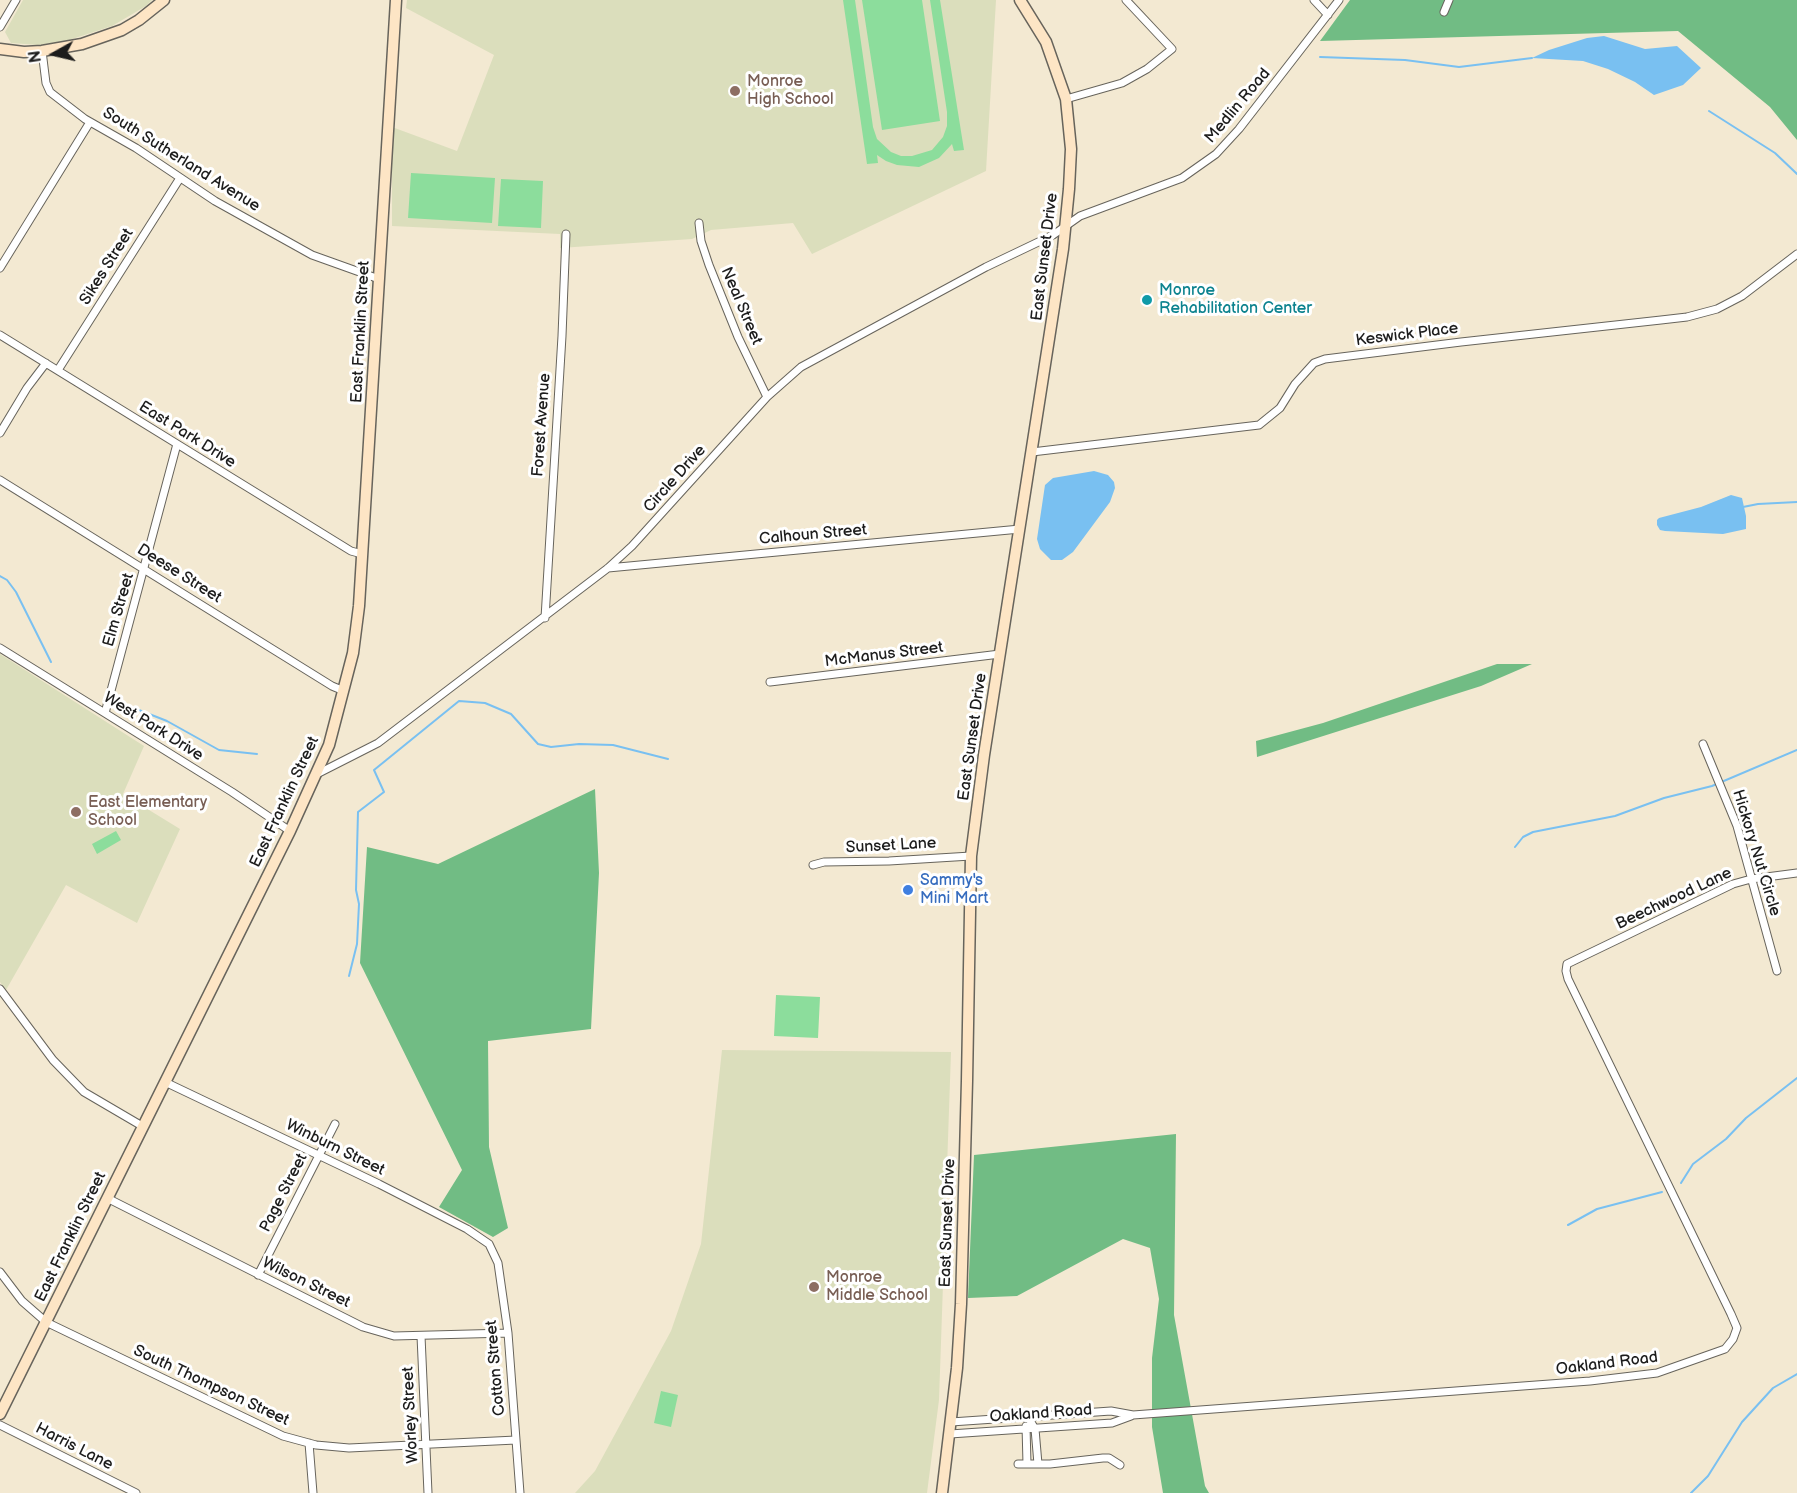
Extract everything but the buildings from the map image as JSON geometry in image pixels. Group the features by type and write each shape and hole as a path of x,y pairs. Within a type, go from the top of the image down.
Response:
{"street":[{"path":"0,27 16,0"},
{"path":"0,48 24,52 82,44 122,30 164,0"},
{"name":"East Franklin Street","path":"0,1414 290,831 329,745 344,691 359,606 396,0"},
{"name":"East Sunset Drive","path":"942,1493 950,1434 961,1304 971,856 1066,226 1071,149 1066,99 1046,42 1020,0"},
{"path":"1066,99 1122,83 1147,69 1172,49 1126,0"},
{"path":"1314,0 1328,15"},
{"name":"Medlin Road","path":"1066,226 1080,216 1182,178 1216,154 1239,129 1339,0"},
{"path":"1444,12 1449,0"},
{"name":"South Sutherland Avenue","path":"42,51 45,77 50,92 90,122 117,136 215,201 312,255 379,279"},
{"path":"0,268 90,122"},
{"name":"Sikes Street","path":"58,370 180,178"},
{"name":"Neal Street","path":"699,222 701,241 709,265 738,337 767,397"},
{"name":"Circle Drive","path":"317,774 378,743 608,568 632,546 767,397 801,367 976,272 1053,235 1066,226"},
{"name":"Forest Avenue","path":"545,618 566,234"},
{"name":"Keswick Place","path":"1032,452 1259,424 1281,408 1295,384 1314,363 1325,358 1687,317 1717,309 1742,296 1797,254"},
{"name":"East Park Drive","path":"0,335 351,551 362,554"},
{"path":"0,433 27,388 46,363"},
{"name":"Elm Street","path":"105,713 177,444"},
{"name":"Deese Street","path":"0,480 332,686 344,691"},
{"name":"Calhoun Street","path":"608,568 1020,529"},
{"name":"West Park Drive","path":"0,648 232,792 290,831"},
{"name":"McManus Street","path":"770,682 1000,654"},
{"name":"Hickory Nut Circle","path":"1702,744 1737,826 1777,971"},
{"name":"Sunset Lane","path":"813,865 824,862 971,856"},
{"name":"Beechwood Lane","path":"1567,964 1733,884 1751,879 1797,873"},
{"name":"Oakland Road","path":"951,1422 1111,1411 1133,1415 1590,1381 1657,1373 1725,1349 1737,1329 1731,1314 1568,979 1567,964"},
{"path":"0,989 53,1060 84,1092 142,1126"},
{"name":"Winburn Street","path":"165,1082 467,1229 489,1244"},
{"name":"Page Street","path":"258,1275 335,1124"},
{"name":"Wilson Street","path":"107,1198 363,1327 394,1336 508,1333"},
{"name":"Cotton Street","path":"489,1244 498,1263 508,1333 520,1493"},
{"name":"South Thompson Street","path":"0,1272 22,1301 46,1322 283,1436 309,1443 349,1448 516,1440"},
{"name":"Worley Street","path":"421,1336 428,1493"},
{"name":"Oakland Road","path":"950,1434 1112,1423 1133,1415"},
{"path":"1028,1417 1035,1429 1038,1464"},
{"path":"1027,1464 1025,1430 1028,1417"},
{"name":"Harris Lane","path":"0,1425 136,1493"},
{"path":"309,1443 313,1493"},
{"path":"1018,1464 1109,1458 1120,1465"}],"shaded area":[{"path":"23,0 152,0 112,26 69,40 39,45 11,43 5,32"},
{"name":"Monroe High School","path":"407,0 996,0 986,171 812,254 793,223 711,230 692,239 560,248 560,234 392,226 392,127 457,151 494,55 406,8"},
{"name":"East Elementary School","path":"0,654 144,746 123,794 180,829 137,923 66,885 6,990 0,982"},
{"name":"Monroe Middle School","path":"722,1050 951,1052 939,1400 927,1493 575,1493 595,1471 671,1331 701,1244"}],"green space":[{"path":"843,0 855,0 873,127 877,139 891,152 901,156 912,156 932,150 943,137 947,126 947,112 930,0 940,0 964,150 954,151 952,144 939,158 919,167 897,165 877,155 878,163 867,164"},
{"path":"862,0 922,0 940,121 882,130"},
{"path":"1350,0 1797,0 1797,140 1770,107 1678,31 1320,41"},
{"path":"411,173 495,178 492,223 408,218"},
{"path":"501,179 543,181 541,228 498,226"},
{"path":"1497,664 1532,664 1481,686 1257,757 1256,741 1323,723"},
{"path":"595,789 599,873 591,1029 488,1041 489,1147 508,1228 493,1237 439,1207 462,1170 360,963 367,847 438,864"},
{"path":"116,831 121,840 97,854 92,844"},
{"path":"776,995 820,997 818,1038 774,1036"},
{"path":"1176,1134 1174,1315 1205,1486 1209,1493 1163,1493 1152,1427 1152,1358 1159,1299 1150,1248 1123,1239 1017,1296 968,1298 974,1155"},
{"path":"661,1391 678,1395 671,1427 654,1423"}],"water":[{"path":"1604,36 1645,49 1677,46 1701,68 1683,85 1654,95 1635,82 1608,69 1583,61 1532,58 1587,38"},
{"path":"1094,471 1108,475 1114,482 1115,488 1110,502 1073,552 1062,560 1051,560 1040,549 1037,539 1045,485 1053,478"},
{"path":"1731,495 1742,498 1746,529 1723,534 1665,531 1660,530 1657,525 1659,518 1701,507"}],"waterway":[{"path":"1320,57 1405,60 1459,67 1532,58"},
{"path":"1709,111 1775,153 1797,174"},
{"path":"1743,507 1797,502"},
{"path":"0,576 7,580 16,592 51,662"},
{"path":"116,701 167,721 219,750 257,754"},
{"path":"349,976 357,944 358,812 384,792 374,770 459,701 485,703 511,714 538,744 551,747 579,744 613,745 668,759"},
{"path":"1515,847 1523,837 1533,832 1615,816 1664,798 1712,786 1797,750"},
{"path":"1681,1183 1693,1164 1797,1078"},
{"path":"1568,1225 1597,1209 1662,1192"},
{"path":"1691,1493 1708,1476 1742,1422 1773,1388 1797,1374"}],"place":[{"name":"Monroe High School","path":"735,91"},
{"name":"Monroe Rehabilitation Center","path":"1147,300"},
{"name":"East Elementary School","path":"76,812"},
{"name":"Sammy's Mini Mart","path":"908,890"},
{"name":"Monroe Middle School","path":"814,1287"}]}
